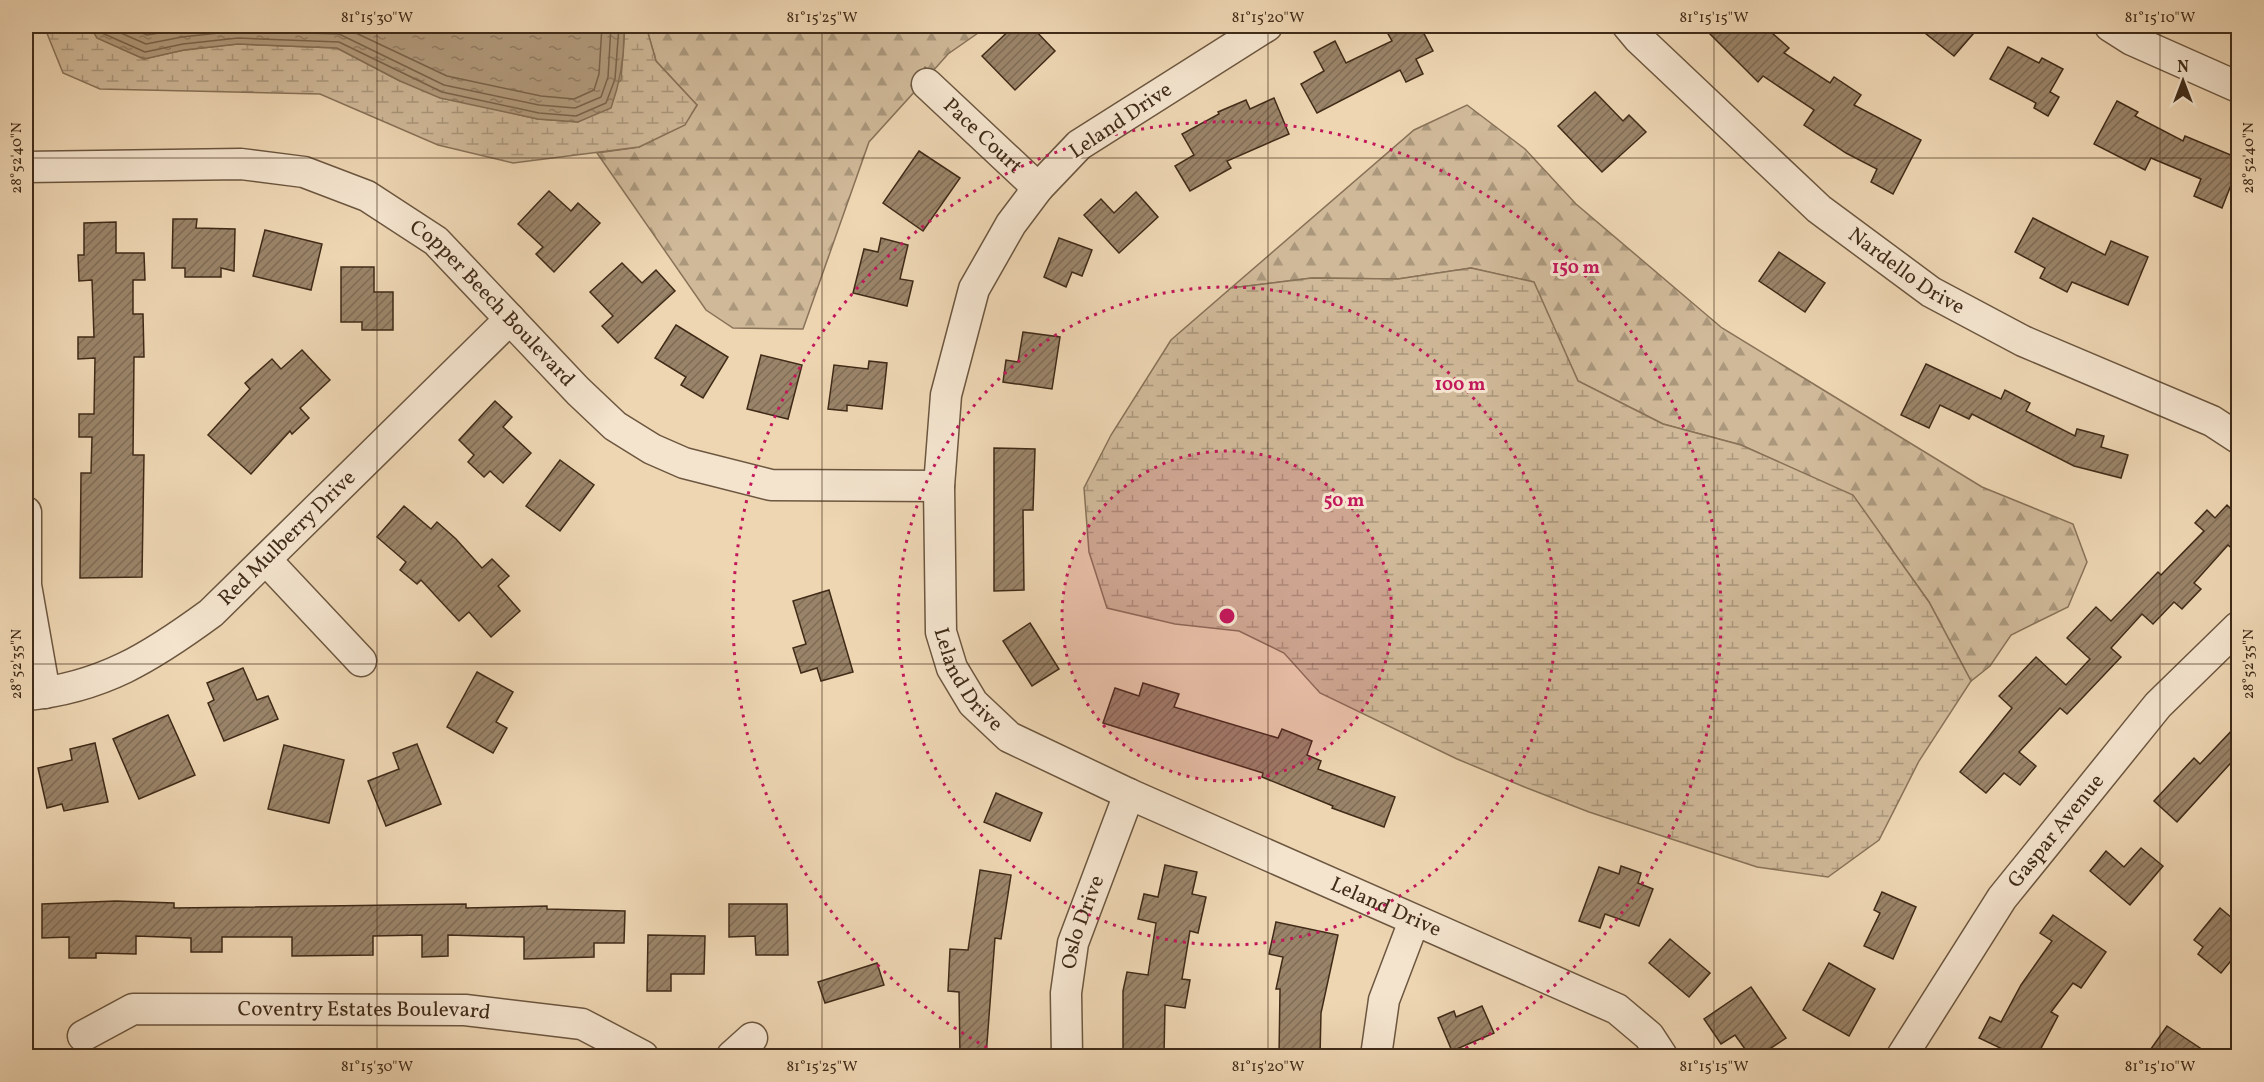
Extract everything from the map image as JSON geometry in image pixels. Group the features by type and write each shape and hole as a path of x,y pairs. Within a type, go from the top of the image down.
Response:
{"street":[{"name":"Leland Drive","path":"1267,26 1079,145 1038,188 1011,224 974,290 946,395 939,486 941,632 952,668 973,703 1009,736 1129,794 1617,1009 1649,1036 1662,1056"},
{"name":"Nardello Drive","path":"1628,26 1819,209 1931,292 2023,341 2212,422 2238,438"},
{"path":"2110,26 2132,40 2238,87"},
{"name":"Pace Court","path":"927,84 1038,188"},
{"name":"Copper Beech Boulevard","path":"26,167 241,164 304,172 367,196 436,241 615,426 652,449 684,463 771,485 939,486"},
{"name":"Red Mulberry Drive","path":"35,694 102,679 156,653 211,613 267,561 510,319"},
{"path":"26,512 26,585 35,694"},
{"path":"267,561 361,661"},
{"name":"Gaspar Avenue","path":"1902,1056 2002,898 2158,705 2238,627"},
{"name":"Oslo Drive","path":"1066,1056 1066,993 1073,943 1129,794"},
{"path":"1376,1056 1384,1000 1414,921"},
{"name":"Coventry Estates Boulevard","path":"83,1036 133,1009 465,1010 582,1024 643,1056"}],"green space":[{"path":"44,26 90,26 97,38 144,59 184,50 238,44 337,48 400,81 537,119 578,122 621,80 625,26 646,26 656,61 697,105 685,125 639,147 513,163 438,145 320,94 100,89 63,73"},
{"path":"646,26 988,26 948,54 932,72 925,67 911,86 916,90 869,142 803,329 733,328 706,310 597,153 639,147 684,125 697,105 656,61"},
{"path":"1467,105 1525,149 1576,204 1722,328 1982,487 2073,524 2087,562 2068,607 2011,635 1990,666 1971,681 1929,602 1853,496 1741,445 1663,424 1578,381 1533,282 1471,268 1398,279 1312,278 1231,288 1414,130"},
{"path":"1471,268 1534,282 1578,381 1663,424 1741,445 1853,495 1929,602 1971,681 1919,761 1879,840 1828,877 1757,867 1589,812 1457,759 1320,693 1284,653 1239,631 1175,624 1107,608 1089,552 1084,488 1111,435 1171,340 1231,288 1312,278 1398,279"}],"water":[{"path":"90,26 624,26 624,37 622,68 611,108 578,122 538,119 440,98 400,81 337,48 238,44 184,50 144,59 97,38"}],"building":[{"path":"1014,26 1031,26 1055,51 1015,90 982,56"},
{"path":"1400,26 1420,26 1433,51 1416,59 1423,74 1406,82 1400,70 1317,113 1301,84 1324,71 1314,52 1335,41 1346,63 1392,41 1387,32"},
{"path":"1702,26 1764,26 1789,48 1784,53 1830,83 1834,77 1861,95 1854,105 1921,140 1893,194 1871,182 1877,169 1846,153 1804,125 1814,110 1763,76 1758,82"},
{"path":"1916,26 1980,26 1954,56"},
{"path":"2008,47 2039,63 2042,58 2063,69 2050,92 2059,97 2048,116 2034,108 2036,103 1990,79"},
{"path":"1595,92 1623,121 1629,115 1646,132 1602,172 1558,126"},
{"path":"1274,98 1289,134 1227,161 1231,168 1190,191 1175,166 1194,155 1182,134 1219,114 1218,112 1246,100 1250,109"},
{"path":"2117,101 2138,112 2135,116 2183,141 2185,136 2238,158 2238,167 2222,208 2194,196 2201,179 2151,158 2145,170 2094,144"},
{"path":"919,151 960,178 923,231 883,203"},
{"path":"549,191 571,211 578,203 600,223 554,272 536,254 543,247 518,224"},
{"path":"1136,192 1158,217 1119,253 1084,215 1101,199 1114,213"},
{"path":"2033,218 2105,255 2111,241 2148,257 2128,305 2072,282 2067,292 2040,278 2045,268 2015,252"},
{"path":"173,219 197,219 196,228 235,229 234,271 221,268 221,277 185,277 185,268 172,268"},
{"path":"116,222 116,253 144,253 145,280 133,280 133,314 143,314 144,357 134,357 133,455 144,455 142,577 80,578 81,473 91,473 92,437 79,437 79,414 94,414 95,358 78,359 78,337 94,337 92,280 79,281 78,255 84,255 84,223"},
{"path":"265,230 322,244 311,290 253,276"},
{"path":"881,238 908,245 900,279 913,281 907,306 853,293 864,249 878,252"},
{"path":"1059,238 1092,250 1082,276 1072,272 1066,287 1044,277"},
{"path":"1779,252 1825,283 1805,312 1759,281"},
{"path":"622,263 642,283 656,270 675,291 618,343 602,326 613,316 590,292"},
{"path":"341,267 374,267 374,292 393,292 393,330 362,330 362,322 341,322"},
{"path":"676,325 728,357 703,398 681,385 686,377 655,358"},
{"path":"1023,332 1060,337 1052,389 1003,382 1006,360 1018,362"},
{"path":"302,350 330,380 300,408 309,418 292,434 290,431 251,474 208,435 250,389 245,383 272,359 281,369"},
{"path":"761,355 802,365 788,419 747,409"},
{"path":"869,361 887,363 882,409 847,405 847,411 828,409 834,365 868,369"},
{"path":"1926,364 2001,399 2005,390 2030,403 2026,411 2075,436 2077,429 2104,436 2101,447 2128,455 2121,478 2074,466 1972,414 1969,419 1940,405 1929,428 1901,415"},
{"path":"495,401 512,417 503,427 531,453 503,483 490,471 484,477 468,462 474,455 459,440"},
{"path":"994,448 1035,449 1033,510 1023,510 1024,590 994,591"},
{"path":"560,460 594,485 560,531 526,506"},
{"path":"2227,505 2238,516 2238,554 2228,545 2194,583 2201,589 2182,609 2174,602 2153,624 2142,614 2111,648 2121,657 2067,714 2060,708 2019,752 2036,766 2020,785 2004,773 1986,793 1960,772 2012,708 1999,696 2036,657 2066,685 2090,659 2067,638 2096,607 2111,621 2158,572 2161,575 2204,531 2195,523 2207,510 2215,518"},
{"path":"404,506 431,529 437,522 482,568 492,559 509,576 498,586 520,611 491,637 469,612 459,621 421,580 417,584 400,570 406,562 377,537"},
{"path":"829,590 853,672 821,681 817,668 801,673 793,648 806,644 793,601"},
{"path":"1030,623 1059,669 1032,686 1003,641"},
{"path":"243,668 257,700 268,696 278,719 224,741 208,703 214,700 207,683"},
{"path":"477,672 513,692 496,722 507,728 493,753 447,727"},
{"path":"1143,683 1179,694 1174,707 1278,738 1282,729 1312,741 1307,755 1321,761 1318,769 1395,797 1384,827 1332,808 1333,806 1262,777 1263,773 1103,723 1115,688 1139,696"},
{"path":"168,715 195,775 139,799 113,739"},
{"path":"2238,724 2238,755 2177,822 2154,801 2194,758 2200,764"},
{"path":"95,743 108,802 64,811 62,804 47,808 38,768 72,760 70,749"},
{"path":"417,744 441,804 386,826 368,781 399,769 393,753"},
{"path":"284,745 344,760 329,823 268,809"},
{"path":"996,793 1042,813 1030,841 984,822"},
{"path":"2141,848 2163,866 2130,905 2090,871 2106,851 2124,867"},
{"path":"1165,865 1197,872 1192,894 1206,897 1198,933 1190,931 1182,979 1190,980 1185,1008 1165,1005 1164,1056 1123,1056 1123,991 1127,972 1148,975 1156,923 1138,919 1144,894 1158,897"},
{"path":"1621,866 1641,873 1638,883 1653,889 1639,926 1605,914 1600,928 1579,921 1599,867 1619,874"},
{"path":"980,870 1011,875 1001,939 995,938 986,1056 960,1056 959,992 948,991 950,949 968,950"},
{"path":"1882,892 1916,907 1893,959 1864,946 1880,913 1874,910"},
{"path":"116,901 174,903 174,908 466,904 466,908 547,906 547,909 625,911 624,943 594,943 594,957 524,959 524,937 448,935 448,956 422,957 422,935 373,936 373,955 292,956 292,937 222,937 222,952 191,952 191,938 136,936 136,954 96,953 96,958 69,958 69,937 42,938 42,904"},
{"path":"729,904 787,904 788,955 756,955 755,936 729,937"},
{"path":"2220,908 2238,923 2238,952 2221,973 2198,954 2203,947 2194,940"},
{"path":"2053,915 2106,952 2081,988 2073,983 2051,1012 2058,1016 2037,1056 2017,1056 1979,1038 1990,1017 2001,1022 2021,985 2052,941 2040,933"},
{"path":"1276,922 1338,935 1321,1013 1320,1056 1279,1056 1280,989 1276,989 1283,957 1269,954"},
{"path":"648,935 705,936 704,974 671,974 671,991 647,991"},
{"path":"1670,939 1710,973 1689,997 1649,963"},
{"path":"877,963 884,985 825,1003 818,982"},
{"path":"1829,963 1875,989 1849,1036 1803,1010"},
{"path":"1751,987 1786,1038 1759,1056 1750,1056 1735,1035 1721,1044 1704,1019"},
{"path":"1482,1006 1494,1033 1452,1051 1438,1018 1454,1011 1456,1017"},
{"path":"2167,1026 2212,1056 2146,1056"}]}
